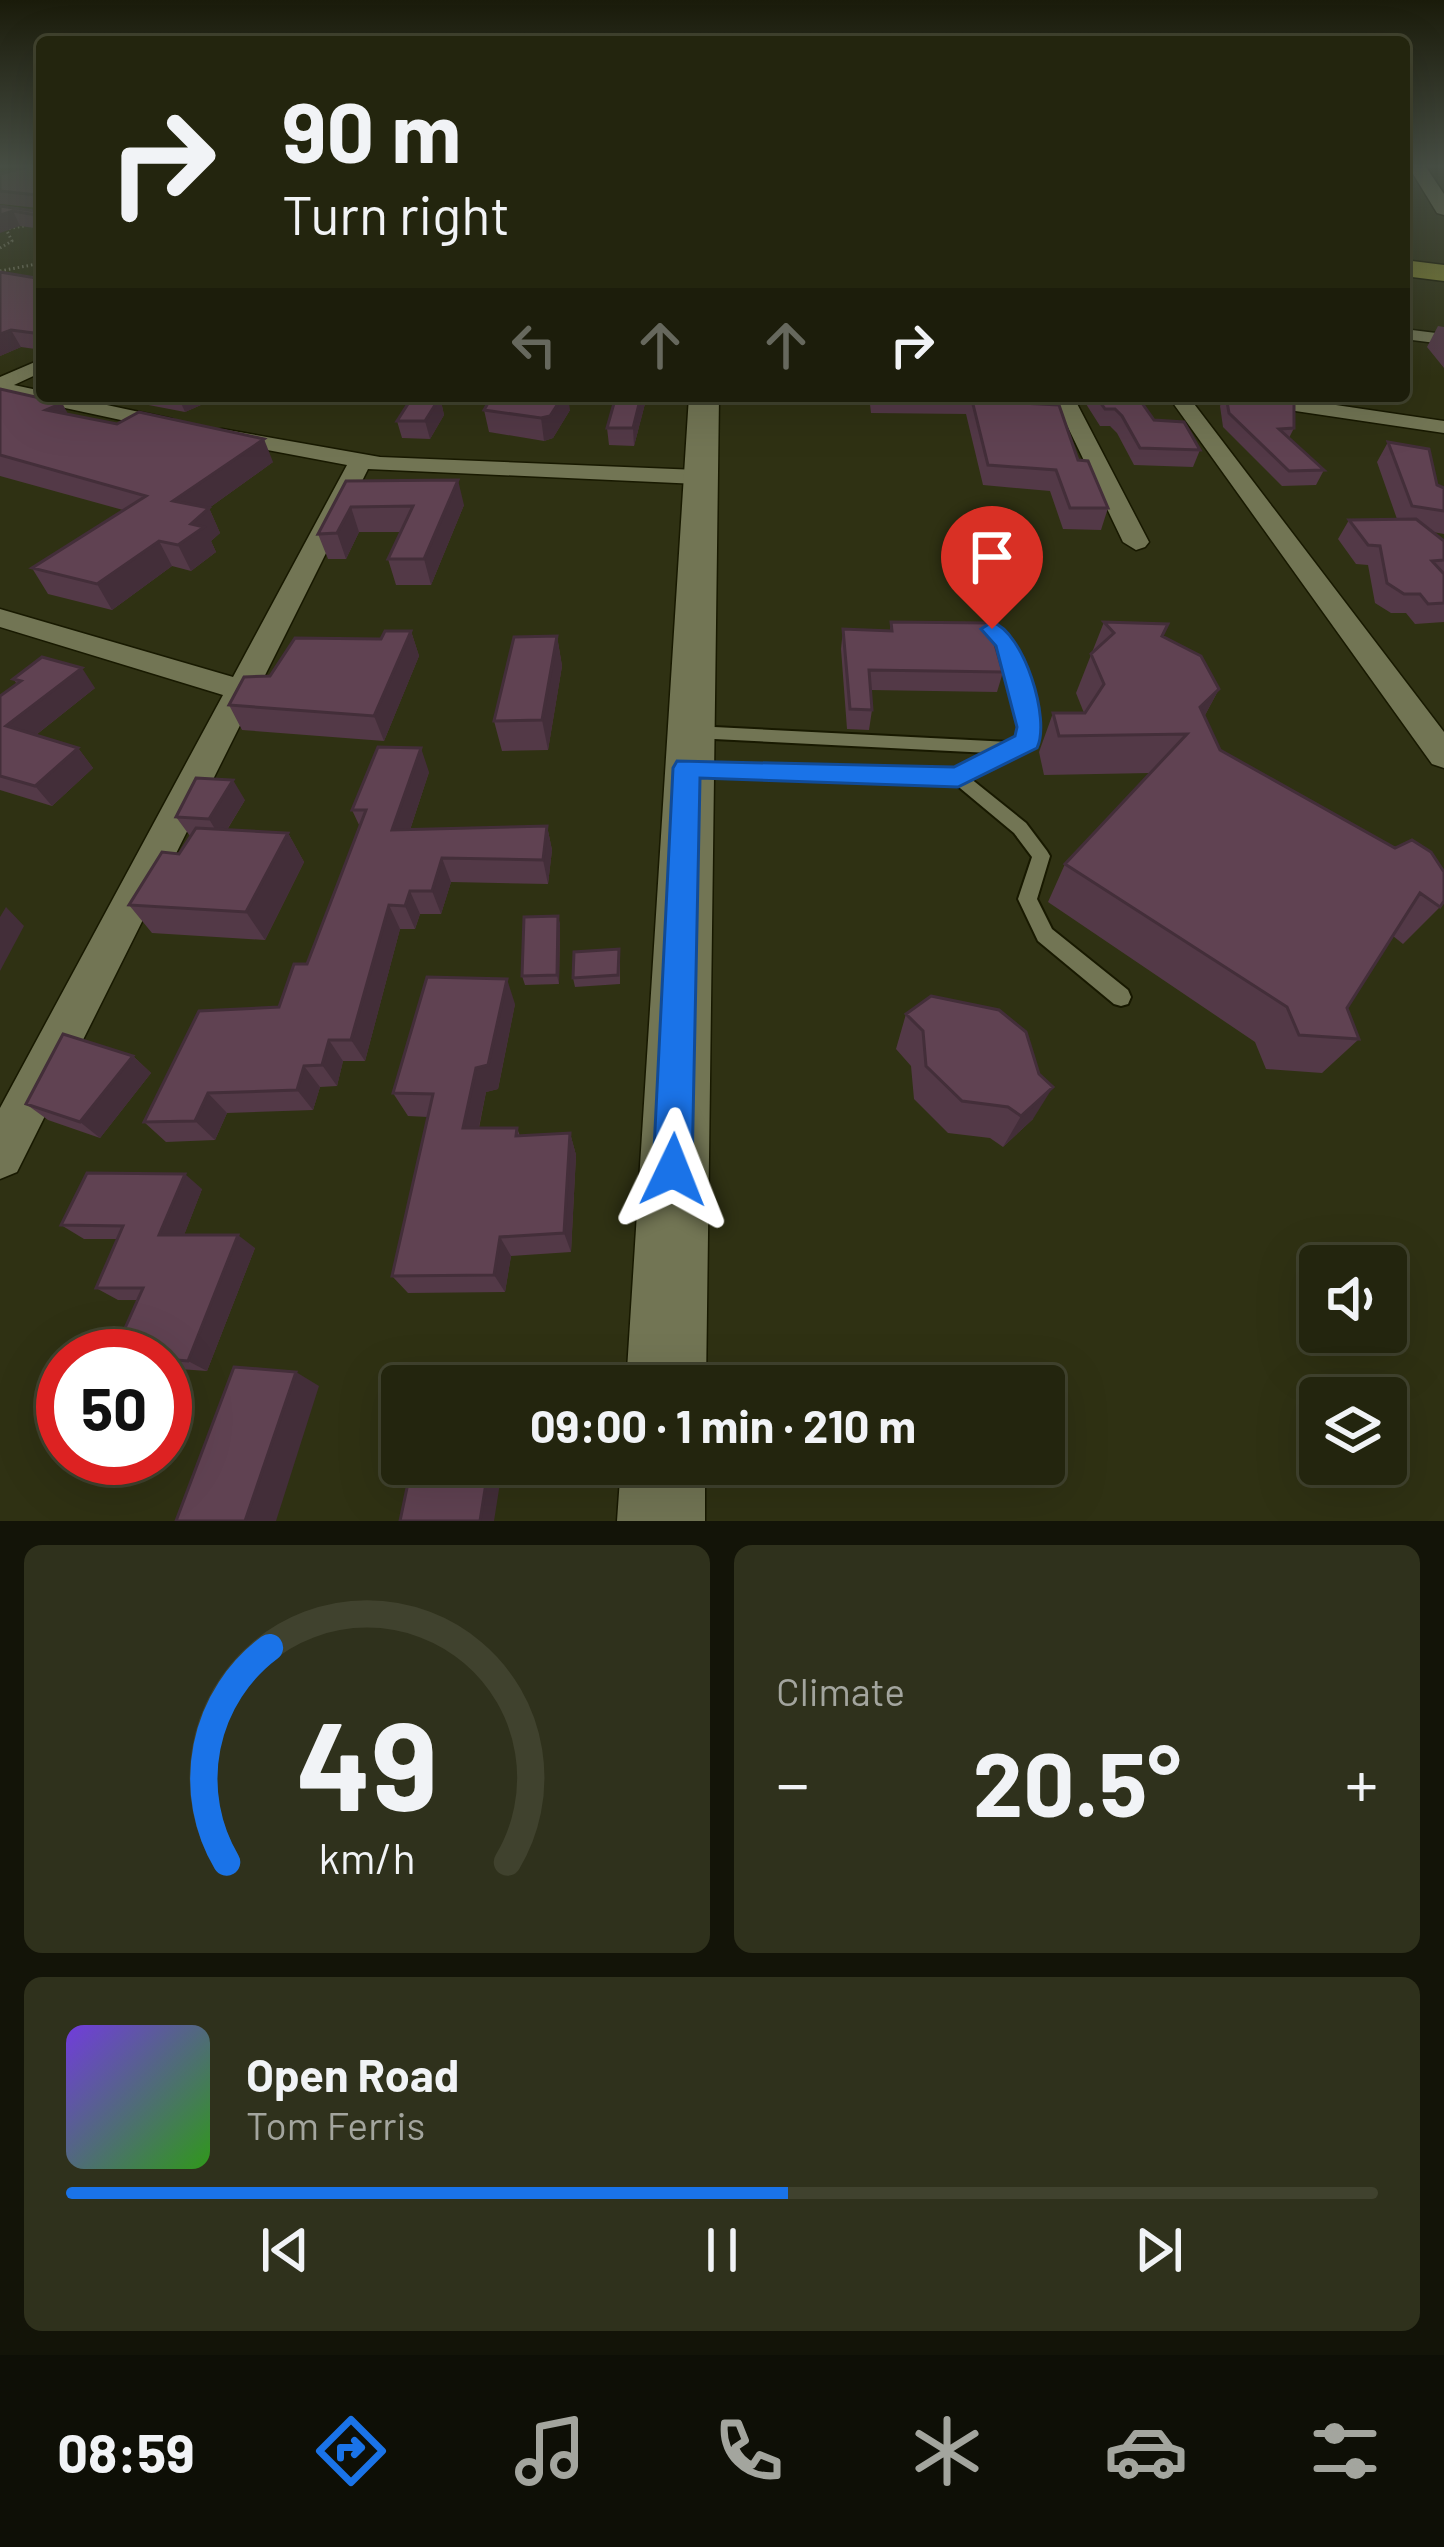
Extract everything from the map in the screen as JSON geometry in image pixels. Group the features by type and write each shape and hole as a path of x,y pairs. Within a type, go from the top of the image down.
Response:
{"main road":[{"path":"1410,270 1444,273"},
{"path":"667,1365 704,402"},
{"path":"661,1521 662,1485"}],"street":[{"path":"1410,335 1444,339"},
{"path":"0,386 36,368"},
{"path":"0,386 36,393"},
{"path":"78,402 361,460 698,477"},
{"path":"1067,402 1136,542"},
{"path":"1182,402 1444,756"},
{"path":"1275,402 1444,427"},
{"path":"0,1155 361,460"},
{"path":"0,618 242,690"}],"lane":[{"path":"950,629 992,629 1007,644 1030,727 1028,741 958,777"},
{"path":"688,750 1012,748"},
{"path":"688,750 958,777 1021,828 1041,856 1027,899 1045,935 1121,997"}],"path":[{"path":"0,271 36,264"}],"building":[{"path":"0,272 36,278 36,333 11,330 0,334"},
{"path":"0,389 36,397 36,402 62,403 46,410 117,424 139,412 264,439 173,501 209,508 191,524 204,527 178,545 159,541 97,584 32,568 146,496 0,455"},
{"path":"409,402 437,402 425,421 397,421"},
{"path":"489,402 559,402 550,416 541,418 484,410"},
{"path":"614,402 640,402 633,428 607,428"},
{"path":"972,402 1059,405 1078,460 1088,461 1108,508 1070,508 1056,470 988,465"},
{"path":"1100,402 1141,402 1154,420 1184,422 1200,450 1140,448 1122,416 1115,409 1105,409"},
{"path":"1227,402 1294,402 1294,428 1279,429 1324,470 1289,471 1229,413"},
{"path":"1388,442 1429,449 1437,485 1444,488 1444,511 1412,506"},
{"path":"458,480 424,559 388,559 413,506 351,507 337,533 318,534 346,481"},
{"path":"1416,519 1444,541 1444,560 1432,561 1444,574 1444,603 1428,604 1420,594 1404,594 1387,583 1380,546 1368,545 1349,520"},
{"path":"891,622 989,623 1003,672 869,670 872,710 850,709 843,629 892,631"},
{"path":"1104,622 1168,624 1162,636 1201,656 1219,689 1200,707 1220,750 1395,848 1412,840 1431,852 1444,872 1440,907 1420,893 1347,1008 1359,1039 1299,1035 1287,1007 1065,864 1187,734 1059,736 1053,713 1085,713 1104,684 1091,654 1114,633"},
{"path":"385,631 411,631 374,716 229,705 244,677 270,676 295,638 381,639"},
{"path":"557,636 542,720 494,721 514,637"},
{"path":"42,657 82,668 6,726 78,748 35,786 0,776 0,696 21,681 13,679"},
{"path":"378,747 421,748 392,830 547,826 543,860 442,858 432,891 410,891 405,906 389,905 351,1040 329,1040 322,1065 304,1066 297,1090 208,1093 195,1121 144,1122 199,1011 279,1007 294,964 307,964 366,810 352,810"},
{"path":"196,778 233,780 209,819 176,817"},
{"path":"196,828 288,833 246,912 129,905 162,852 179,854"},
{"path":"558,916 557,975 522,976 524,917"},
{"path":"619,949 618,975 573,978 574,952"},
{"path":"427,977 507,979 488,1065 476,1068 463,1128 517,1128 516,1136 570,1133 564,1233 500,1237 494,1275 392,1276 433,1094 393,1093"},
{"path":"931,996 999,1010 1026,1032 1039,1074 1053,1087 1021,1116 1008,1107 962,1101 926,1066 923,1031 906,1014"},
{"path":"63,1034 133,1056 80,1122 26,1104"},
{"path":"87,1173 185,1174 159,1235 238,1235 192,1351 192,1329 125,1329 143,1288 96,1288 123,1226 61,1225"},
{"path":"234,1367 296,1372 245,1521 176,1521"},
{"path":"408,1485 486,1485 480,1521 400,1521"}],"route":[{"path":"673,1170 687,768 773,767 958,777 1028,741 1030,727 1007,644 992,629"}]}
